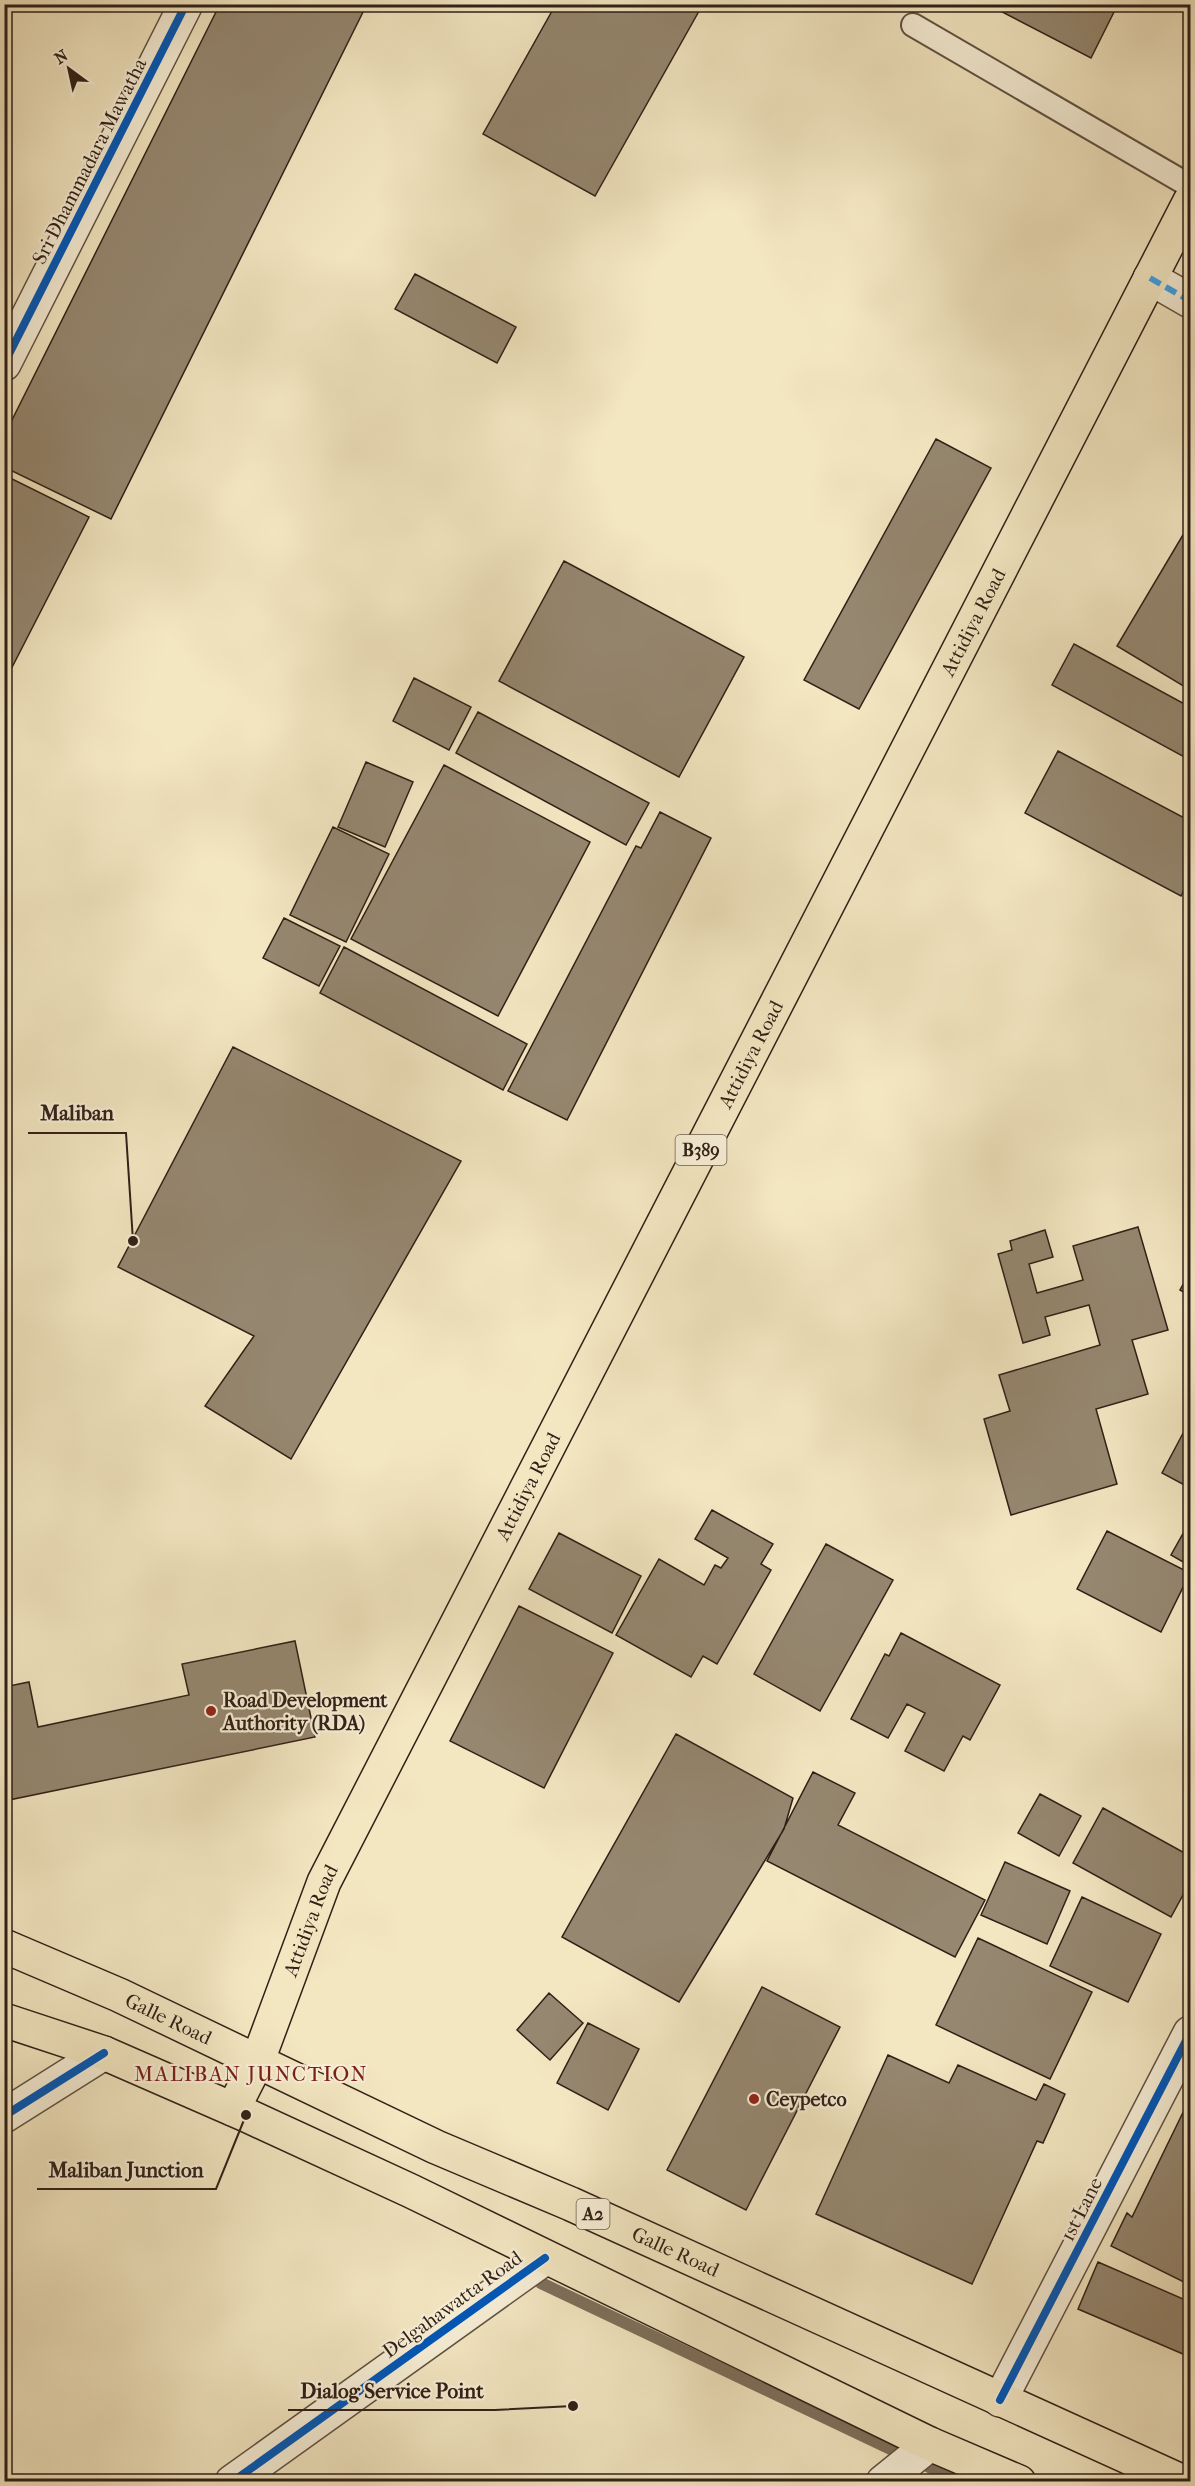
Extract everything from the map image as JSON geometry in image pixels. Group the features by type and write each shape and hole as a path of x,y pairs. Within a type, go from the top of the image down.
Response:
{"main road":[{"name":"Attidiya Road","path":"233,2109 258,2060 324,1882 1191,201"},
{"name":"Galle Road","path":"4,1946 119,1995 436,2147 582,2208 1182,2481"},
{"path":"4,2020 104,2053 233,2109 411,2191 930,2444 1018,2481"}],"street":[{"name":"Sri Dhammadara Mawatha","path":"4,364 13,328 186,4"},
{"path":"1150,278 1191,301"},
{"name":"1st Lane","path":"1000,2400 1191,2033"},
{"path":"4,2116 104,2053"},
{"name":"Delgahawatta Road","path":"232,2481 545,2258"},
{"path":"884,2481 930,2444"}],"lane":[{"path":"914,25 1191,186"}],"building":[{"path":"220,4 367,4 111,519 4,467 4,436"},
{"path":"556,4 703,4 595,196 483,134"},
{"path":"987,4 1118,4 1091,58"},
{"path":"415,274 516,327 497,363 395,309"},
{"path":"936,439 991,468 859,709 804,680"},
{"path":"4,475 89,517 4,683"},
{"path":"1190,523 1190,690 1117,646"},
{"path":"564,561 744,657 679,777 499,681"},
{"path":"1074,644 1190,707 1190,754 1188,759 1052,685"},
{"path":"414,678 471,707 449,750 393,721"},
{"path":"478,712 649,803 626,845 456,753"},
{"path":"1058,751 1190,821 1190,878 1181,896 1025,813"},
{"path":"366,762 413,782 385,847 338,827"},
{"path":"444,765 590,842 498,1016 351,939"},
{"path":"660,812 711,838 567,1120 508,1091 636,846 641,848"},
{"path":"333,827 389,854 346,942 290,915"},
{"path":"284,918 340,946 319,986 263,958"},
{"path":"344,947 527,1044 503,1090 320,993"},
{"path":"233,1047 461,1161 291,1459 205,1406 254,1336 118,1267"},
{"path":"1138,1227 1168,1330 1132,1340 1148,1394 1096,1409 1117,1484 1011,1515 984,1419 1010,1411 999,1375 1100,1345 1089,1305 1045,1317 1050,1335 1023,1343 998,1254 1012,1250 1010,1241 1045,1230 1053,1257 1029,1264 1037,1293 1083,1280 1073,1246"},
{"path":"1190,1272 1190,1296 1180,1290"},
{"path":"1190,1420 1190,1488 1162,1473"},
{"path":"712,1510 773,1544 761,1564 771,1570 717,1664 703,1656 691,1677 616,1635 659,1559 704,1585 715,1565 721,1568 728,1558 695,1539"},
{"path":"1190,1521 1190,1566 1171,1555"},
{"path":"1107,1531 1190,1573 1161,1632 1077,1589"},
{"path":"559,1533 641,1576 612,1633 529,1589"},
{"path":"826,1544 893,1580 820,1711 754,1674"},
{"path":"519,1606 613,1653 544,1788 450,1741"},
{"path":"901,1633 1000,1685 970,1740 963,1736 944,1771 905,1751 925,1713 907,1704 888,1738 851,1719 885,1654 889,1656"},
{"name":"Road Development Authority (RDA)","path":"295,1641 315,1737 4,1801 4,1687 29,1682 38,1727 189,1695 182,1664"},
{"path":"676,1734 793,1798 784,1829 679,2002 562,1937"},
{"path":"813,1772 855,1793 838,1825 985,1900 955,1957 767,1861"},
{"path":"1040,1794 1081,1816 1059,1856 1018,1833"},
{"path":"1103,1808 1190,1856 1190,1882 1171,1917 1073,1863"},
{"path":"1005,1862 1070,1891 1047,1944 981,1915"},
{"path":"1082,1897 1161,1934 1128,2002 1050,1966"},
{"path":"978,1938 1092,1992 1050,2079 936,2025"},
{"name":"Ceypetco","path":"762,1987 840,2027 746,2210 667,2170"},
{"path":"549,1993 583,2023 550,2060 517,2030"},
{"path":"588,2023 639,2049 608,2110 557,2083"},
{"path":"888,2055 949,2083 958,2065 1036,2100 1044,2084 1065,2094 1043,2143 1037,2141 972,2284 816,2214"},
{"path":"1190,2098 1190,2285 1111,2246 1127,2213 1132,2217"},
{"path":"1098,2262 1190,2302 1190,2357 1078,2309"},
{"path":"9,2473 29,2482 4,2482"}],"waterway":[{"path":"541,2283 895,2451"},
{"path":"929,2467 962,2482"}],"marked path":[{"path":"1150,278 1190,301"}],"cycle path":[{"path":"4,364 186,4"},
{"path":"1000,2400 1190,2033"},
{"path":"4,2116 104,2053"},
{"path":"232,2482 545,2258"}],"place":[{"name":"Maliban","path":"133,1241"},
{"name":"Road Development Authority (RDA)","path":"211,1711"},
{"name":"Ceypetco","path":"754,2099"},
{"name":"Maliban Junction","path":"246,2115"},
{"name":"Dialog Service Point","path":"573,2406"}],"district":[{"name":"MALIBAN JUNCTION","path":"251,2074"}]}
